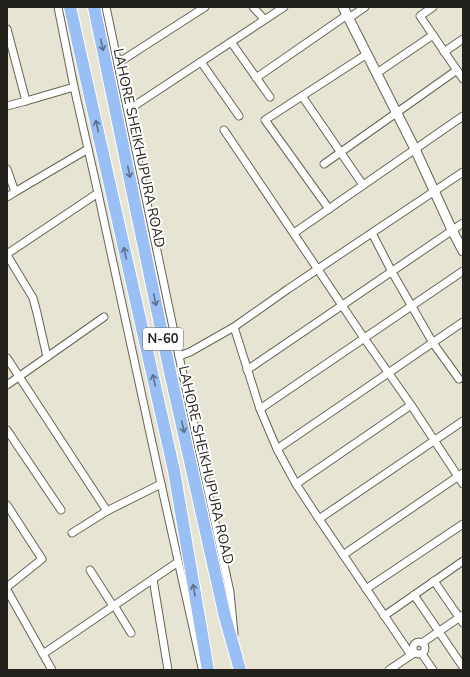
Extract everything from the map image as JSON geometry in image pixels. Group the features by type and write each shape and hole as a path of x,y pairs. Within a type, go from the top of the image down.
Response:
{"highway":[{"name":"N-60","path":"70,7 174,472 208,670"},
{"name":"LAHORE SHEIKHUPURA ROAD","path":"94,7 170,372 223,609 240,670"}],"street":[{"path":"58,7 74,87 203,670"},
{"path":"106,7 230,592 235,655"},
{"path":"118,63 205,7"},
{"path":"253,7 264,19"},
{"path":"128,110 284,7"},
{"path":"256,78 347,14 365,7"},
{"path":"433,7 420,16 463,79"},
{"path":"347,14 415,150 463,251"},
{"path":"7,29 26,101"},
{"path":"377,73 433,35"},
{"path":"444,52 463,39"},
{"path":"231,42 270,98"},
{"path":"329,209 265,120 367,54"},
{"path":"201,62 238,116"},
{"path":"324,164 457,70"},
{"path":"7,106 74,87"},
{"path":"302,96 363,185"},
{"path":"294,234 463,116"},
{"path":"224,130 364,338 412,405 435,441 460,474 463,484"},
{"path":"7,197 88,149"},
{"path":"7,169 15,192"},
{"path":"179,356 190,352 234,327 463,172"},
{"path":"47,357 33,298 7,254 98,193"},
{"path":"247,370 463,223"},
{"path":"372,233 392,272 433,343 459,379"},
{"path":"260,410 463,270"},
{"path":"7,385 104,317"},
{"path":"277,449 463,322"},
{"path":"234,327 260,410 277,449 296,484 384,616 413,654"},
{"path":"7,358 108,510"},
{"path":"296,484 412,405"},
{"path":"319,519 463,421"},
{"path":"7,430 61,510"},
{"path":"343,554 460,474"},
{"path":"72,533 108,510 161,484"},
{"path":"7,505 42,559 7,588 52,670"},
{"path":"366,589 463,524"},
{"path":"384,616 463,561"},
{"path":"43,654 178,562"},
{"path":"90,570 131,632"},
{"path":"153,579 168,670"},
{"path":"413,654 412,648 414,643 422,643 439,631 462,619 434,581"},
{"path":"414,595 463,667"},
{"path":"422,643 425,647 422,654"},
{"path":"389,670 413,654 422,654"},
{"path":"422,654 433,670"}]}
